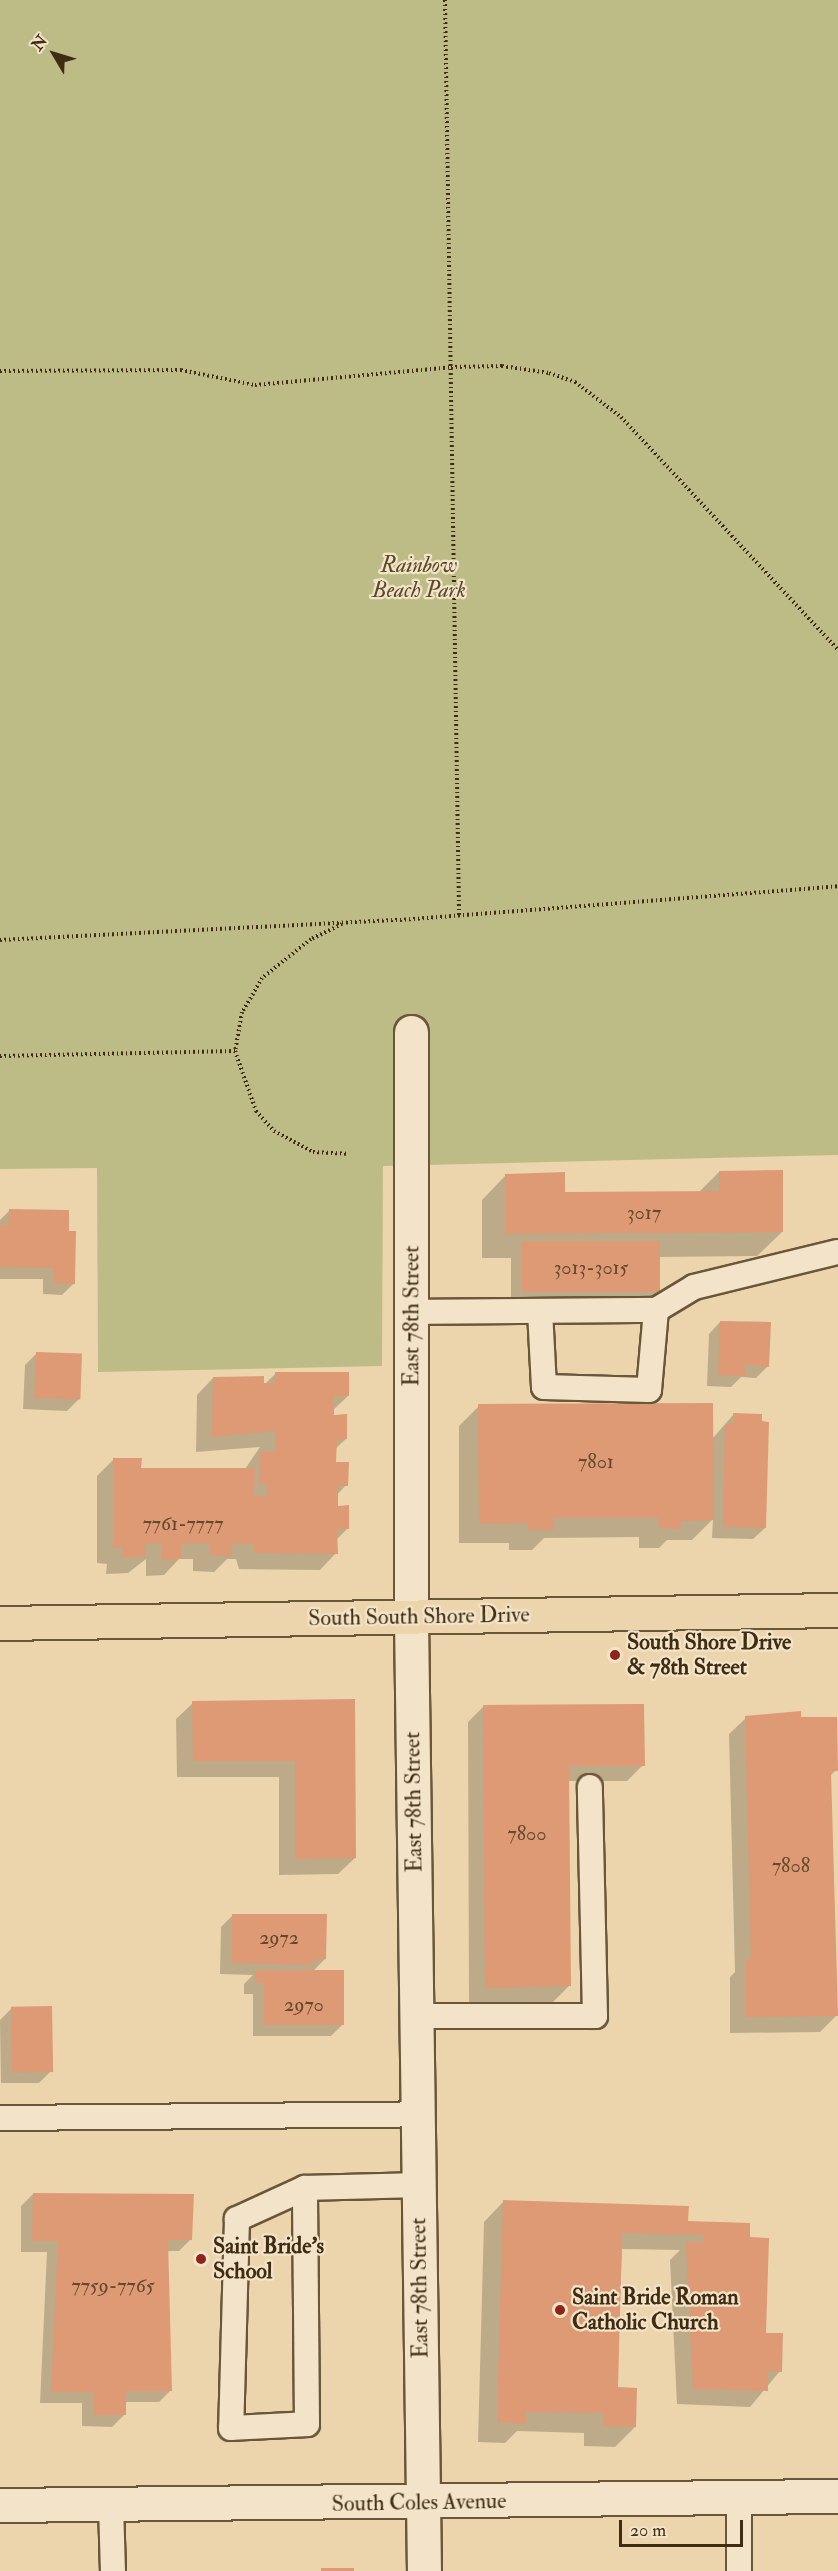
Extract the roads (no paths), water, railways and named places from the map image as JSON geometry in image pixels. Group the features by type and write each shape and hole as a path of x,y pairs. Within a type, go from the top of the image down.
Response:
{"main road":[{"name":"South South Shore Drive","path":"0,1623 838,1610"}],"street":[{"name":"East 78th Street","path":"411,1032 411,1618 424,2571"},
{"name":"South Coles Avenue","path":"0,2505 423,2504 838,2496"}],"lane":[{"path":"412,1312 656,1310 694,1287 838,1252"},
{"path":"540,1311 544,1387 649,1390 656,1310"},
{"path":"417,2016 595,2016 590,1787"},
{"path":"0,2118 418,2114"},
{"path":"305,2188 307,2424 231,2428 237,2219 305,2188 419,2185"},
{"path":"739,2498 739,2571"},
{"path":"111,2505 112,2571"}],"place":[{"name":"South Shore Drive & 78th Street","path":"615,1655"},
{"name":"Saint Bride's School","path":"201,2259"},
{"name":"Saint Bride Roman Catholic Church","path":"560,2310"}],"park label":[{"name":"Rainbow Beach Park","path":"419,578"}]}
